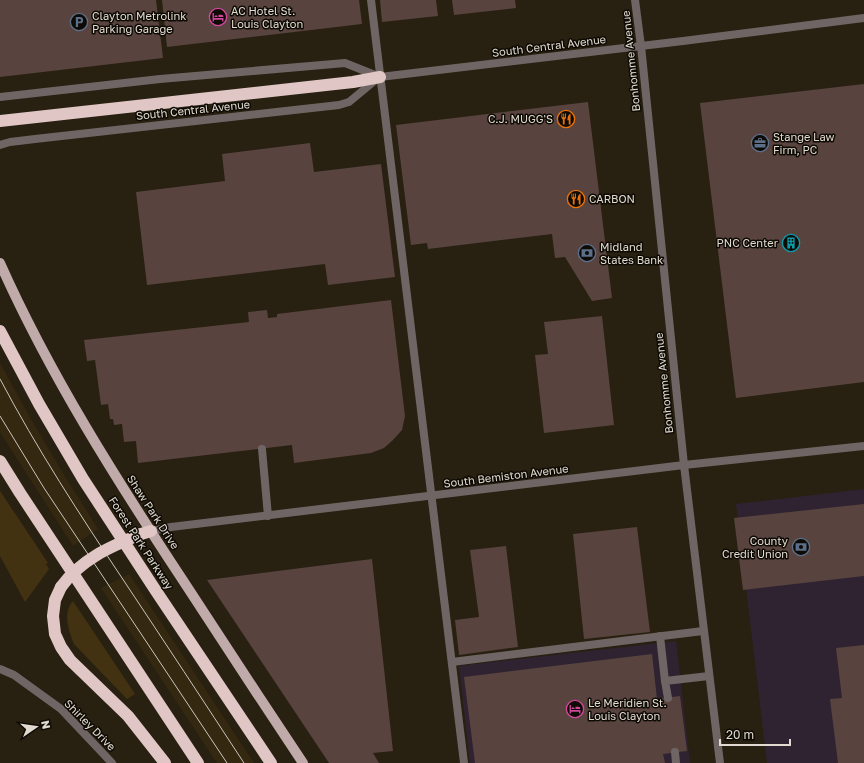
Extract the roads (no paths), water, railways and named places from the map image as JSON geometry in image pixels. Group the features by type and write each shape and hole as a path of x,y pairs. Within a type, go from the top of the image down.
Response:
{"highway":[{"path":"0,121 353,82 380,77"},
{"name":"Forest Park Parkway","path":"0,331 39,404 83,479 271,763"},
{"path":"0,461 198,763"},
{"path":"146,533 110,547 80,566 68,577 55,600 55,634 61,647 70,660 128,716 165,763"}],"main road":[{"name":"Shaw Park Drive","path":"0,263 29,324 61,385 146,533 303,763"}],"street":[{"path":"370,0 464,763"},
{"name":"Bonhomme Avenue","path":"635,0 684,466 720,763"},
{"name":"South Central Avenue","path":"0,97 160,79 345,63 380,77 864,18"},
{"name":"South Central Avenue","path":"0,145 10,142 35,139 339,105 349,102 380,77"},
{"name":"South Bemiston Avenue","path":"146,533 171,527 864,446"},
{"path":"262,449 268,516"},
{"path":"452,662 703,631"},
{"path":"660,636 668,698"},
{"name":"Shirley Drive","path":"0,669 14,675 61,709 112,763"},
{"path":"665,681 709,676"},
{"path":"675,752 676,763"}],"tram line":[{"path":"0,379 29,431 75,507 244,763"},
{"path":"0,416 44,488 227,763"}],"place":[{"name":"AC Hotel St. Louis Clayton","path":"218,17"},
{"name":"Clayton Metrolink Parking Garage","path":"79,22"},
{"name":"C.J. MUGG'S","path":"566,119"},
{"name":"Stange Law Firm, PC","path":"760,143"},
{"name":"CARBON","path":"576,199"},
{"name":"PNC Center","path":"791,243"},
{"name":"Midland States Bank","path":"587,253"},
{"name":"County Credit Union","path":"801,547"},
{"name":"Le Meridien St. Louis Clayton","path":"575,709"}]}
